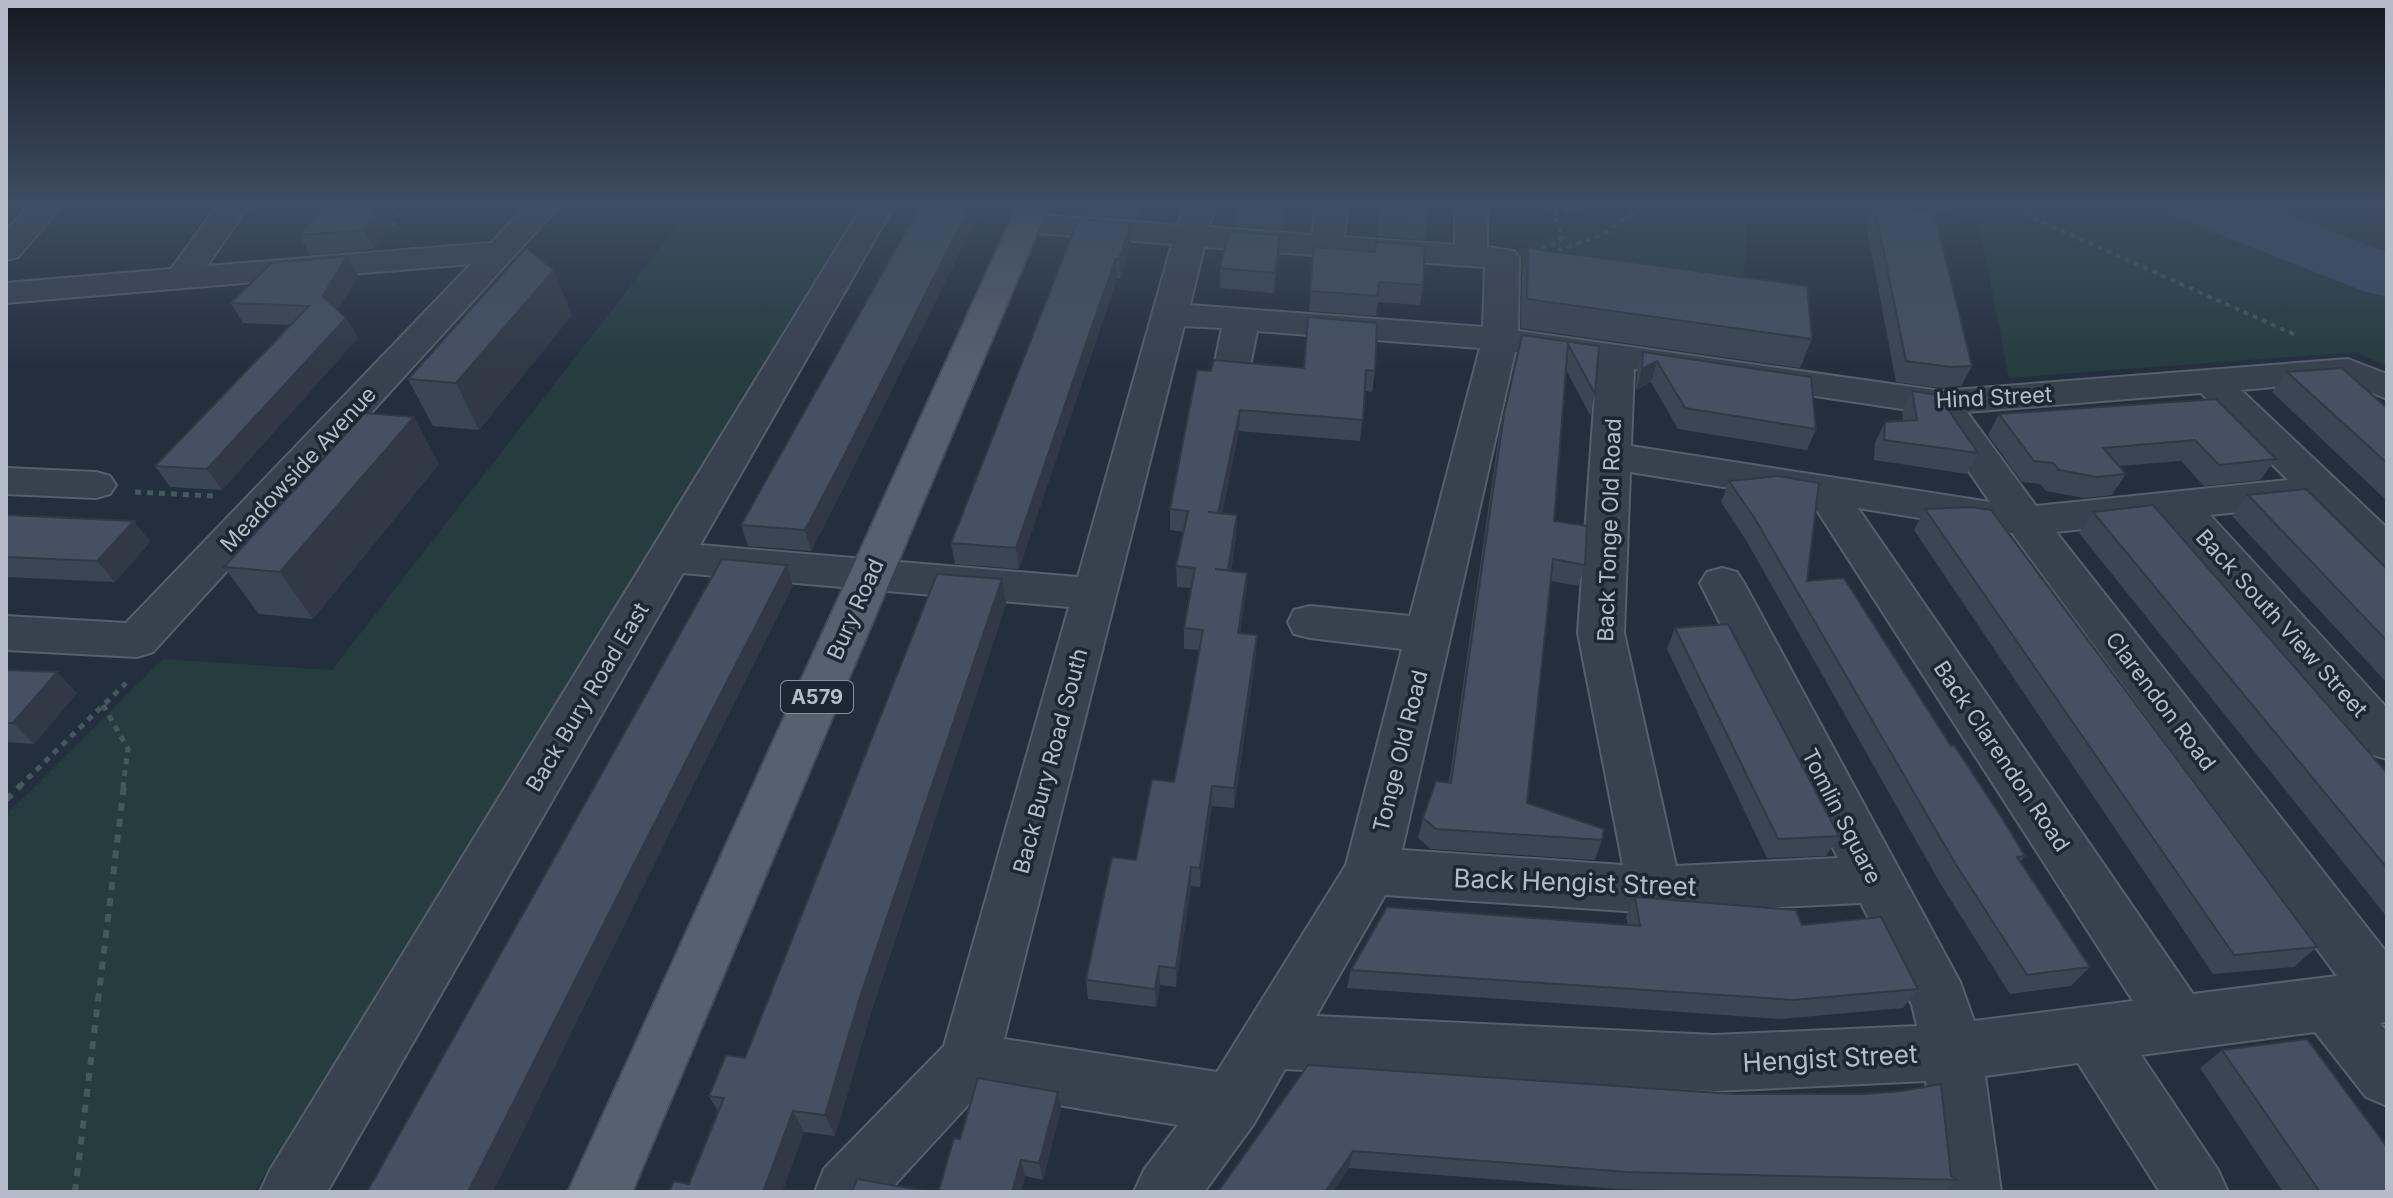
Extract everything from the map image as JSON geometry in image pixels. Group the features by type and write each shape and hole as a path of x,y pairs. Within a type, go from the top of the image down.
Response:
{"main road":[{"name":"Bury Road","path":"600,1192 1010,258"}],"street":[{"path":"181,279 196,258"},
{"path":"6,317 22,292 431,258"},
{"name":"Meadowside Avenue","path":"137,640 495,258"},
{"name":"Back Bury Road East","path":"292,1192 848,258"},
{"name":"Back Bury Road South","path":"969,1062 1185,258"},
{"path":"1460,258 1492,261"},
{"name":"Tonge Old Road","path":"1166,1192 1232,1104 1371,871 1500,339 1491,258"},
{"name":"Hind Street","path":"1170,314 1500,339 1616,357 1822,376 1941,403 2348,370"},
{"path":"1232,366 1242,320"},
{"name":"Back Tonge Old Road","path":"1616,357 1601,633 1655,890"},
{"path":"2348,370 2387,388"},
{"path":"2348,370 2387,405"},
{"path":"2212,383 2387,553"},
{"name":"Clarendon Road","path":"1941,403 2025,521 2386,996"},
{"path":"1612,456 2025,521 2323,490"},
{"path":"6,481 96,485"},
{"name":"Back Clarendon Road","path":"1824,489 2179,1023"},
{"name":"Back South View Street","path":"2177,505 2387,740"},
{"path":"670,557 1095,594"},
{"name":"Tomlin Square","path":"1722,583 1940,1001 1952,1052 1969,1192"},
{"path":"1310,622 1428,635"},
{"path":"6,633 137,640"},
{"name":"Back Hengist Street","path":"1371,871 1655,890 1875,879"},
{"name":"Hengist Street","path":"1270,1041 1714,1063 1952,1052 2386,996"},
{"path":"2328,1004 2387,1077"},
{"path":"2092,1033 2196,1192"},
{"path":"846,1191 969,1062 1232,1104"}],"path":[{"path":"1492,261 1505,258"},
{"path":"2122,258 2300,337"},
{"path":"96,485 106,490 270,499"},
{"path":"6,800 147,663 137,640"},
{"path":"75,1192 128,749 103,705"}],"green space":[{"path":"653,258 832,258 254,1192 6,1192 6,815 163,659 332,670"},
{"path":"1502,258 1745,258 1744,282 1532,267 1502,283"},
{"path":"1986,258 2387,258 2387,367 2356,352 2009,378"}],"building":[{"path":"346,258 323,296 346,318 207,469 155,466 309,306 231,303 271,263"},
{"path":"517,258 539,258 554,270 456,383 408,379"},
{"path":"891,258 944,258 805,530 741,525"},
{"path":"1063,258 1119,258 1116,259 1093,323 1016,548 951,543"},
{"path":"1223,258 1277,258 1275,273 1220,268"},
{"path":"1313,258 1424,258 1423,285 1379,282 1378,296 1310,291"},
{"path":"1528,258 1601,258 1807,286 1812,339 1527,299"},
{"path":"1885,258 1945,258 1972,366 1951,367 1906,361"},
{"path":"1308,317 1377,323 1375,371 1366,370 1363,420 1240,410 1218,513 1208,512 1237,515 1228,570 1215,569 1247,573 1238,633 1257,635 1234,788 1212,786 1200,868 1191,867 1176,968 1159,966 1155,989 1086,980 1112,857 1136,860 1152,779 1174,782 1189,708 1203,630 1184,628 1195,568 1176,566 1188,511 1170,509 1197,370 1211,371 1214,360 1304,368"},
{"path":"1522,335 1599,346 1595,394 1568,344 1554,521 1587,526 1585,565 1553,559 1527,803 1604,829 1602,840 1436,829 1423,818 1436,781 1451,783 1504,414"},
{"path":"1643,352 1811,377 1816,429 1685,408 1657,361 1642,369"},
{"path":"2342,368 2387,408 2387,463 2287,372"},
{"path":"1912,391 1938,395 1978,453 1884,440 1885,422 1917,420"},
{"path":"2216,399 2276,459 2219,465 2195,440 2103,448 2126,474 2097,477 2059,470 2053,463 2034,461 1999,414"},
{"path":"365,413 414,417 280,572 224,567"},
{"path":"1778,476 1819,483 1807,581 1844,578 1951,746 1954,745 2002,818 2025,856 2017,857 2090,967 2027,975 1955,863 1755,519 1729,481"},
{"path":"2306,489 2387,569 2387,641 2248,495"},
{"path":"2153,505 2387,773 2387,868 2093,512"},
{"path":"1972,507 1991,510 2317,947 2234,955 1925,509"},
{"path":"6,515 134,521 97,561 6,557"},
{"path":"722,559 787,565 468,1192 367,1192"},
{"path":"937,574 1002,579 860,997 825,1115 793,1111 763,1192 669,1192 674,1181 689,1184 724,1098 709,1096 726,1055 745,1058"},
{"path":"1728,624 1839,836 1778,839 1675,628"},
{"path":"6,670 57,672 13,723 6,723"},
{"path":"1635,897 1796,910 1802,925 1881,917 1918,989 1793,1000 1351,970 1387,907 1640,926"},
{"path":"2307,1039 2387,1147 2387,1192 2320,1192 2222,1050"},
{"path":"1308,1065 1735,1094 1864,1094 1941,1084 1951,1176 1957,1180 1627,1172 1353,1151 1325,1192 1218,1192"},
{"path":"978,1078 1058,1092 1039,1163 1021,1160 1012,1192 939,1190 954,1138 960,1139"},
{"path":"857,1179 931,1192 852,1192"}],"waterway":[{"path":"2340,258 2387,276"}]}
